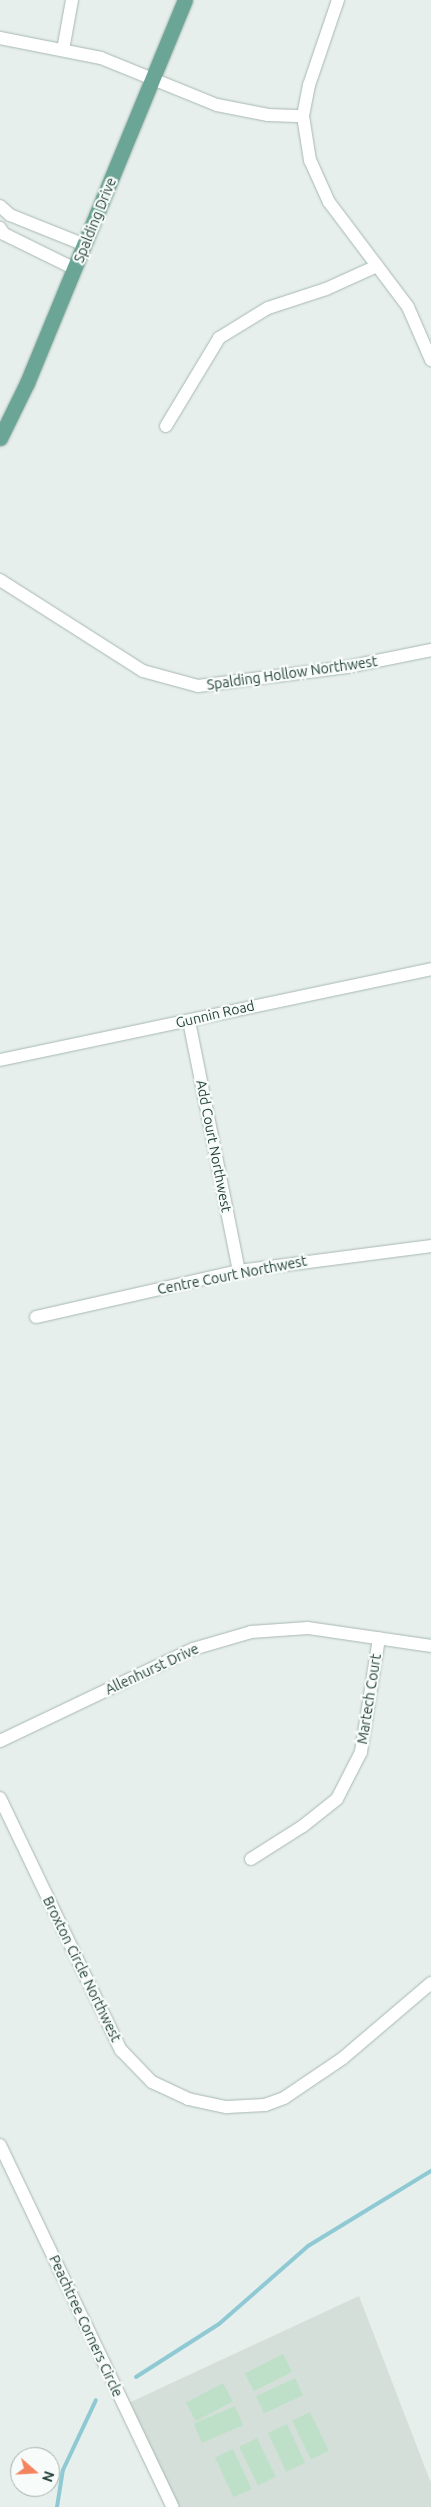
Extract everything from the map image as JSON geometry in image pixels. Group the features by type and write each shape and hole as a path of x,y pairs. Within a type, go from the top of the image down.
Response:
{"main road":[{"name":"Spalding Drive","path":"0,438 27,383 85,246 185,0"}],"street":[{"path":"63,50 72,0"},
{"path":"338,0 309,85 303,116 310,160 329,202 408,307 431,360"},
{"path":"0,38 101,58 217,105 268,115 303,116"},
{"path":"0,206 10,215 85,246"},
{"path":"0,228 4,234 75,269"},
{"path":"166,426 219,338 268,308 326,289 377,266"},
{"name":"Spalding Hollow Northwest","path":"0,580 143,671 198,686 348,667 431,650"},
{"name":"Gunnin Road","path":"0,1060 431,969"},
{"name":"Add Court Northwest","path":"189,1020 239,1271"},
{"name":"Centre Court Northwest","path":"36,1317 239,1271 431,1246"},
{"name":"Allenhurst Drive","path":"0,1741 193,1649 251,1632 308,1628 431,1646"},
{"name":"Martech Court","path":"251,1859 303,1826 337,1799 361,1752 379,1638"},
{"name":"Broxton Circle Northwest","path":"0,1798 121,2050 152,2082 188,2099 227,2107 265,2106 284,2098 342,2058 431,1983"},
{"name":"Peachtree Corners Circle","path":"0,2144 173,2507"}],"shaded area":[{"path":"359,2296 431,2483 431,2507 170,2507 120,2407"}],"green space":[{"path":"283,2354 292,2372 254,2391 245,2374"},
{"path":"295,2378 303,2395 264,2413 256,2396"},
{"path":"223,2383 233,2402 196,2421 186,2403"},
{"path":"235,2406 243,2425 202,2443 194,2424"},
{"path":"310,2412 329,2451 311,2459 292,2421"},
{"path":"287,2424 305,2463 286,2472 268,2433"},
{"path":"257,2438 276,2477 258,2485 239,2447"},
{"path":"233,2449 252,2489 233,2497 215,2457"}],"waterway":[{"path":"136,2377 219,2324 308,2246 431,2171"},
{"path":"57,2507 63,2470 96,2400"}]}
